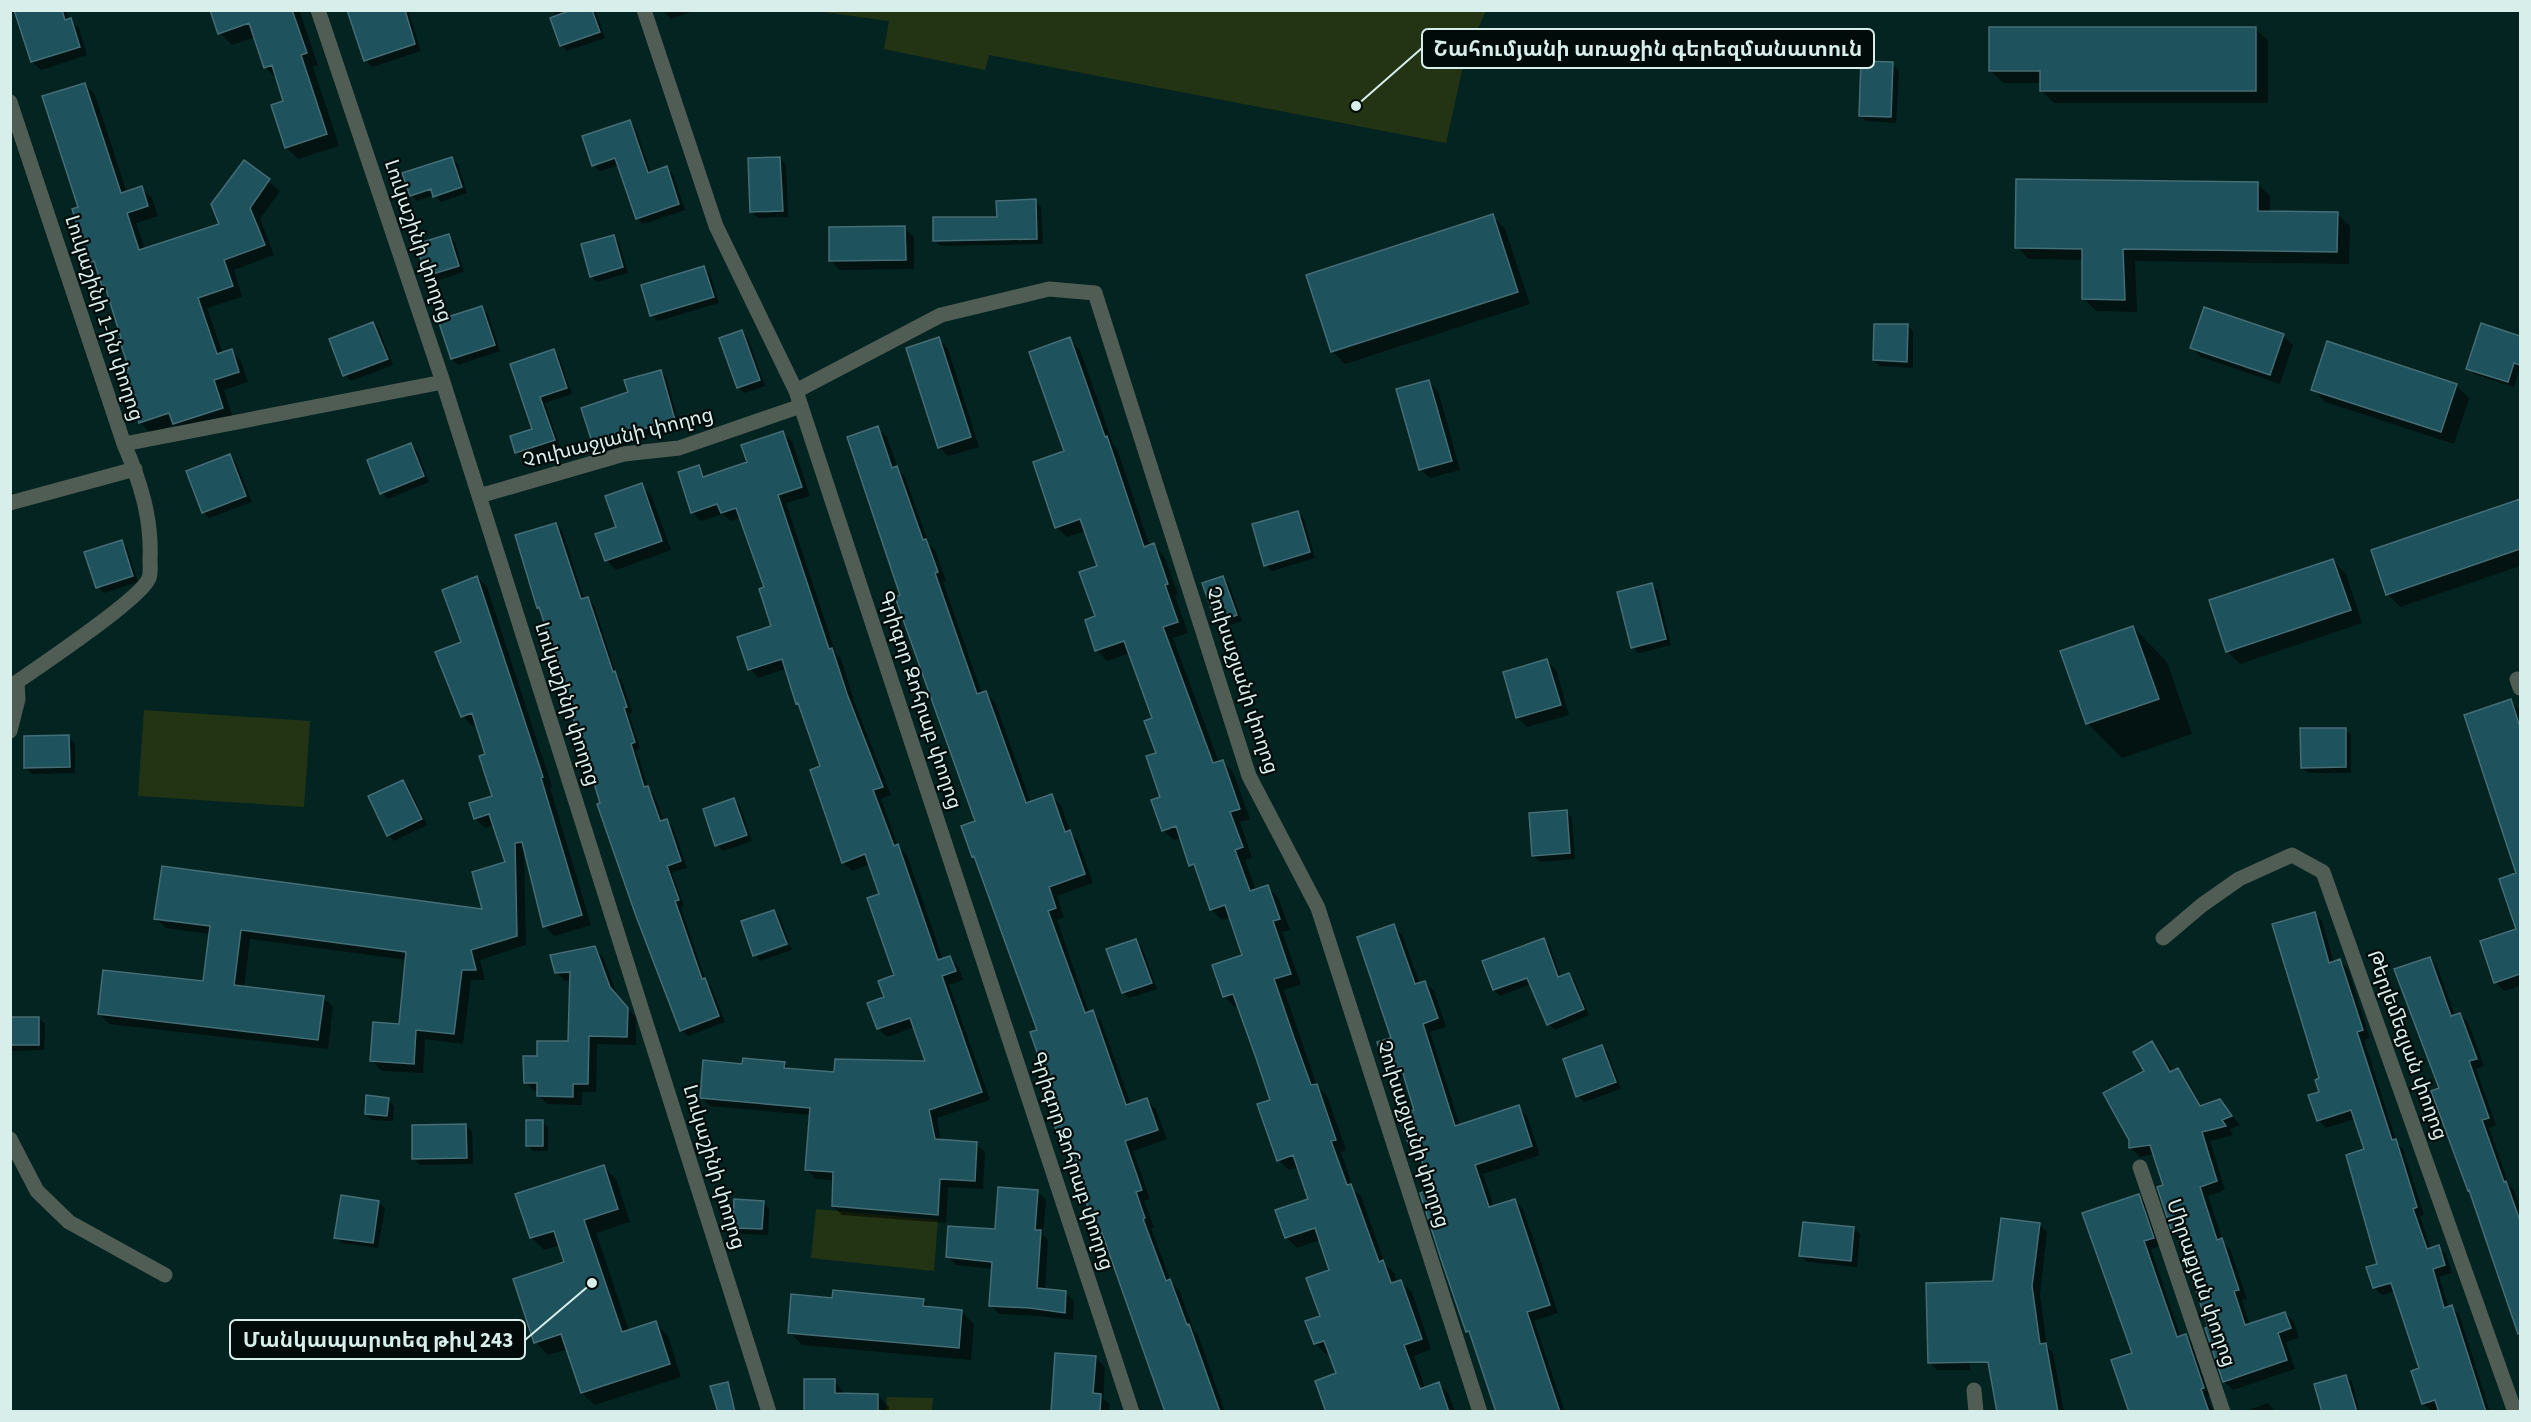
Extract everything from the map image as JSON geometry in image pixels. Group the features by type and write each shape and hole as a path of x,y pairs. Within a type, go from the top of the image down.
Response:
{"street":[{"name":"Լուկաշինի փողոց","path":"318,10 443,382 769,1412"},
{"name":"Գրիգոր Զոհրաբ փողոց","path":"644,10 716,226 796,390 1132,1412"},
{"name":"Լուկաշինի 1-ին փողոց","path":"10,102 124,444 443,382"},
{"name":"Չուխաջյանի փողոց","path":"796,390 941,315 1049,289 1095,293 1249,776 1318,908 1480,1412"},
{"name":"Չուխաջյանի փողոց","path":"479,496 624,454 680,448 801,406"},
{"path":"10,731 18,699 17,682 133,598 149,578 151,545 148,513 135,469 124,444"},
{"path":"10,503 135,469"},
{"name":"Թերլեմեզյան փողոց","path":"2163,938 2202,905 2239,879 2292,855 2323,872 2515,1412"},
{"path":"10,1139 37,1191 69,1222 165,1275"},
{"name":"Միրաքյան փողոց","path":"2140,1167 2223,1412"},
{"path":"1974,1390 1976,1412"}],"green space":[{"path":"1486,10 1465,57 1446,143 989,55 985,70 884,49 889,21 816,11"},
{"path":"144,710 310,721 304,807 138,796"},
{"path":"816,1209 938,1220 934,1271 811,1258"},
{"path":"887,1397 933,1398 932,1411 886,1411"}],"building":[{"path":"14,10 62,10 65,20 71,18 80,47 31,62"},
{"path":"210,10 292,10 307,53 301,55 327,134 285,148 271,105 283,101 272,65 264,68 249,23 218,34"},
{"path":"347,10 405,10 415,44 364,61"},
{"path":"571,10 592,10 600,32 560,46 550,18"},
{"path":"1989,27 2256,27 2256,91 2040,91 2040,71 1989,71"},
{"path":"1861,61 1893,62 1891,117 1859,116"},
{"path":"85,83 121,193 142,186 148,206 127,213 139,250 219,224 211,204 244,160 270,179 250,208 265,245 224,260 233,286 198,298 217,354 232,349 239,372 214,380 223,408 173,424 169,413 139,423 122,372 129,369 119,339 121,338 105,286 102,286 94,261 89,263 72,209 78,207 42,96"},
{"path":"630,120 648,173 667,166 679,204 636,219 615,158 592,166 582,136"},
{"path":"452,157 462,187 433,197 431,189 410,196 402,173"},
{"path":"780,157 783,211 750,212 748,158"},
{"path":"2016,179 2258,182 2258,211 2338,212 2337,252 2123,249 2125,300 2082,299 2082,249 2015,248"},
{"path":"1036,199 1037,239 933,241 933,217 997,217 996,201"},
{"path":"1493,214 1518,292 1331,352 1306,275"},
{"path":"905,226 906,260 829,261 829,227"},
{"path":"449,234 459,266 426,276 416,244"},
{"path":"614,235 623,267 590,277 581,244"},
{"path":"704,266 714,297 650,316 641,285"},
{"path":"482,306 495,345 451,359 438,320"},
{"path":"2204,307 2284,334 2270,375 2190,348"},
{"path":"373,322 388,359 343,376 329,339"},
{"path":"2481,323 2520,336 2520,365 2514,363 2508,382 2466,369"},
{"path":"1874,324 1908,324 1907,362 1873,360"},
{"path":"742,330 760,380 737,388 719,338"},
{"path":"939,337 971,437 938,448 906,348"},
{"path":"1070,337 1105,437 1107,436 1144,547 1154,543 1168,584 1165,585 1178,622 1163,627 1213,763 1223,760 1240,809 1230,812 1243,847 1235,850 1250,891 1268,885 1280,919 1273,921 1291,974 1274,979 1293,1035 1311,1085 1317,1084 1336,1140 1331,1141 1347,1185 1351,1184 1379,1262 1383,1260 1391,1283 1401,1280 1422,1339 1404,1345 1420,1389 1439,1382 1449,1412 1326,1412 1315,1381 1336,1373 1324,1341 1314,1344 1305,1321 1320,1316 1306,1278 1329,1270 1315,1228 1285,1238 1275,1210 1308,1199 1293,1155 1277,1161 1257,1104 1270,1100 1233,994 1223,997 1212,965 1242,955 1225,905 1210,910 1194,864 1189,866 1176,826 1162,831 1151,800 1160,797 1146,756 1156,753 1144,721 1152,718 1124,641 1095,651 1085,620 1095,616 1079,572 1097,566 1080,519 1055,528 1033,462 1064,451 1029,352"},
{"path":"2327,341 2457,384 2441,432 2311,390"},
{"path":"554,349 567,388 540,397 555,440 515,453 510,436 532,429 510,364"},
{"path":"661,370 675,420 628,433 629,436 594,448 581,408 628,392 624,380"},
{"path":"1429,380 1452,461 1419,470 1396,389"},
{"path":"878,426 892,468 897,466 923,540 926,539 938,572 935,573 977,694 986,691 1026,803 1052,794 1065,832 1070,830 1085,874 1049,887 1056,908 1048,911 1085,1013 1093,1010 1126,1105 1147,1098 1158,1130 1125,1141 1142,1190 1136,1192 1145,1218 1143,1219 1166,1281 1170,1279 1187,1325 1189,1324 1220,1412 1165,1412 1102,1233 1098,1235 1068,1151 1063,1152 1055,1127 1062,1124 1030,1032 1037,1030 961,826 975,821 895,597 900,595 847,437"},
{"path":"783,431 802,487 778,495 829,649 832,648 883,787 873,790 894,846 898,844 938,960 950,956 956,971 942,976 982,1092 929,1110 935,1139 977,1142 975,1181 940,1179 938,1215 832,1206 833,1172 805,1170 810,1108 700,1098 703,1060 742,1064 743,1058 785,1062 784,1068 834,1072 835,1059 925,1061 910,1018 877,1029 867,1003 884,997 878,981 894,975 867,898 879,894 865,854 842,863 810,770 820,766 798,703 796,704 782,659 748,670 737,637 771,626 759,589 764,587 736,508 721,513 717,504 691,513 678,472 699,465 703,477 747,462 741,445"},
{"path":"411,443 424,476 380,494 367,460"},
{"path":"230,454 246,496 202,513 186,471"},
{"path":"642,483 662,541 605,561 595,534 616,527 605,496"},
{"path":"2520,499 2520,549 2386,595 2371,550"},
{"path":"1298,511 1310,552 1264,566 1252,524"},
{"path":"556,523 581,599 588,597 627,707 624,708 635,742 631,744 644,787 648,786 660,821 667,819 681,861 667,866 679,900 675,901 702,979 705,978 719,1016 680,1031 636,916 597,804 600,803 563,688 567,687 553,643 551,644 539,607 537,608 515,535"},
{"path":"122,540 133,576 96,588 84,552"},
{"path":"2333,559 2351,610 2226,652 2209,600"},
{"path":"477,576 543,777 541,778 582,915 543,927 522,842 515,843 517,936 471,950 476,970 462,970 454,1034 416,1030 414,1064 370,1061 373,1022 399,1024 406,952 241,930 234,985 324,996 318,1040 98,1014 103,970 203,981 210,926 154,919 162,866 482,909 472,872 505,862 489,814 474,819 469,803 492,796 479,756 485,754 472,713 461,717 435,652 461,642 442,590"},
{"path":"1223,576 1237,615 1216,623 1202,583"},
{"path":"1652,583 1666,639 1631,648 1617,592"},
{"path":"2133,626 2159,699 2086,724 2060,651"},
{"path":"1547,659 1561,705 1516,718 1503,672"},
{"path":"2511,699 2520,727 2520,974 2494,983 2480,941 2516,929 2499,879 2516,873 2464,715"},
{"path":"2300,728 2346,728 2346,767 2301,768"},
{"path":"69,735 70,767 24,768 24,736"},
{"path":"403,780 422,819 387,836 368,796"},
{"path":"734,798 747,835 715,846 703,809"},
{"path":"1567,810 1570,853 1532,856 1529,813"},
{"path":"774,910 787,944 753,956 741,921"},
{"path":"2315,912 2329,963 2340,959 2363,1030 2357,1032 2392,1140 2396,1139 2417,1207 2413,1209 2427,1249 2439,1245 2445,1265 2433,1269 2444,1308 2452,1305 2486,1412 2439,1412 2435,1400 2422,1404 2411,1371 2419,1368 2391,1283 2373,1288 2366,1267 2377,1264 2346,1155 2364,1149 2351,1110 2317,1121 2308,1095 2319,1092 2315,1080 2319,1078 2272,924"},
{"path":"1394,924 1415,984 1425,981 1438,1018 1423,1024 1455,1126 1519,1105 1532,1146 1475,1165 1489,1207 1515,1199 1550,1305 1527,1312 1560,1412 1496,1412 1469,1331 1466,1332 1441,1259 1420,1193 1431,1190 1415,1140 1408,1143 1399,1115 1414,1110 1401,1067 1386,1071 1377,1042 1391,1038 1357,937"},
{"path":"1544,938 1558,977 1569,973 1584,1009 1547,1025 1527,978 1493,990 1482,961"},
{"path":"1136,939 1152,983 1122,993 1106,949"},
{"path":"595,946 610,987 628,1008 627,1037 589,1036 588,1084 573,1084 573,1097 537,1096 537,1083 524,1083 523,1056 537,1056 537,1041 568,1041 570,972 555,973 550,955"},
{"path":"2430,957 2451,1016 2460,1013 2477,1059 2469,1061 2489,1118 2482,1120 2520,1221 2520,1333 2518,1334 2469,1190 2431,1091 2439,1088 2394,969"},
{"path":"10,1017 39,1017 39,1045 10,1045"},
{"path":"2152,1041 2170,1072 2178,1068 2200,1106 2220,1099 2232,1116 2222,1120 2226,1126 2202,1132 2217,1181 2200,1187 2217,1240 2222,1238 2239,1290 2234,1291 2245,1325 2285,1312 2291,1328 2278,1333 2287,1360 2223,1382 2205,1328 2208,1327 2176,1230 2172,1232 2157,1187 2163,1185 2150,1145 2129,1148 2129,1140 2103,1093 2144,1071 2133,1052"},
{"path":"1602,1045 1616,1082 1576,1097 1563,1059"},
{"path":"366,1095 389,1098 387,1116 365,1114"},
{"path":"526,1120 543,1120 543,1146 526,1146"},
{"path":"466,1124 467,1158 412,1159 412,1125"},
{"path":"604,1165 618,1209 584,1220 622,1332 656,1321 670,1364 581,1393 561,1334 534,1343 513,1279 564,1262 554,1231 530,1238 515,1194"},
{"path":"998,1187 1038,1190 1035,1230 1041,1230 1037,1288 1066,1291 1065,1313 989,1306 992,1262 946,1257 948,1226 995,1229"},
{"path":"2139,1194 2154,1238 2144,1241 2177,1337 2186,1334 2204,1388 2201,1389 2209,1412 2129,1412 2111,1360 2132,1353 2082,1213"},
{"path":"341,1195 379,1201 373,1243 334,1238"},
{"path":"734,1199 764,1201 762,1229 733,1228"},
{"path":"2001,1218 2040,1223 2032,1286 2040,1344 2046,1343 2058,1412 1997,1412 1988,1362 1928,1363 1926,1283 1993,1281"},
{"path":"1803,1222 1854,1227 1851,1261 1799,1256"},
{"path":"833,1290 924,1299 923,1306 962,1310 959,1348 788,1333 791,1294 832,1298"},
{"path":"1055,1353 1096,1356 1093,1393 1101,1394 1100,1412 1051,1412"},
{"path":"2346,1375 2357,1412 2322,1412 2314,1384"},
{"path":"804,1379 835,1379 835,1393 878,1394 878,1412 804,1412"},
{"path":"728,1382 735,1412 718,1412 710,1386"}],"place":[{"name":"Շահումյանի առաջին գերեզմանատուն","path":"1356,106"},
{"name":"Մանկապարտեզ թիվ 243","path":"592,1283"}]}
